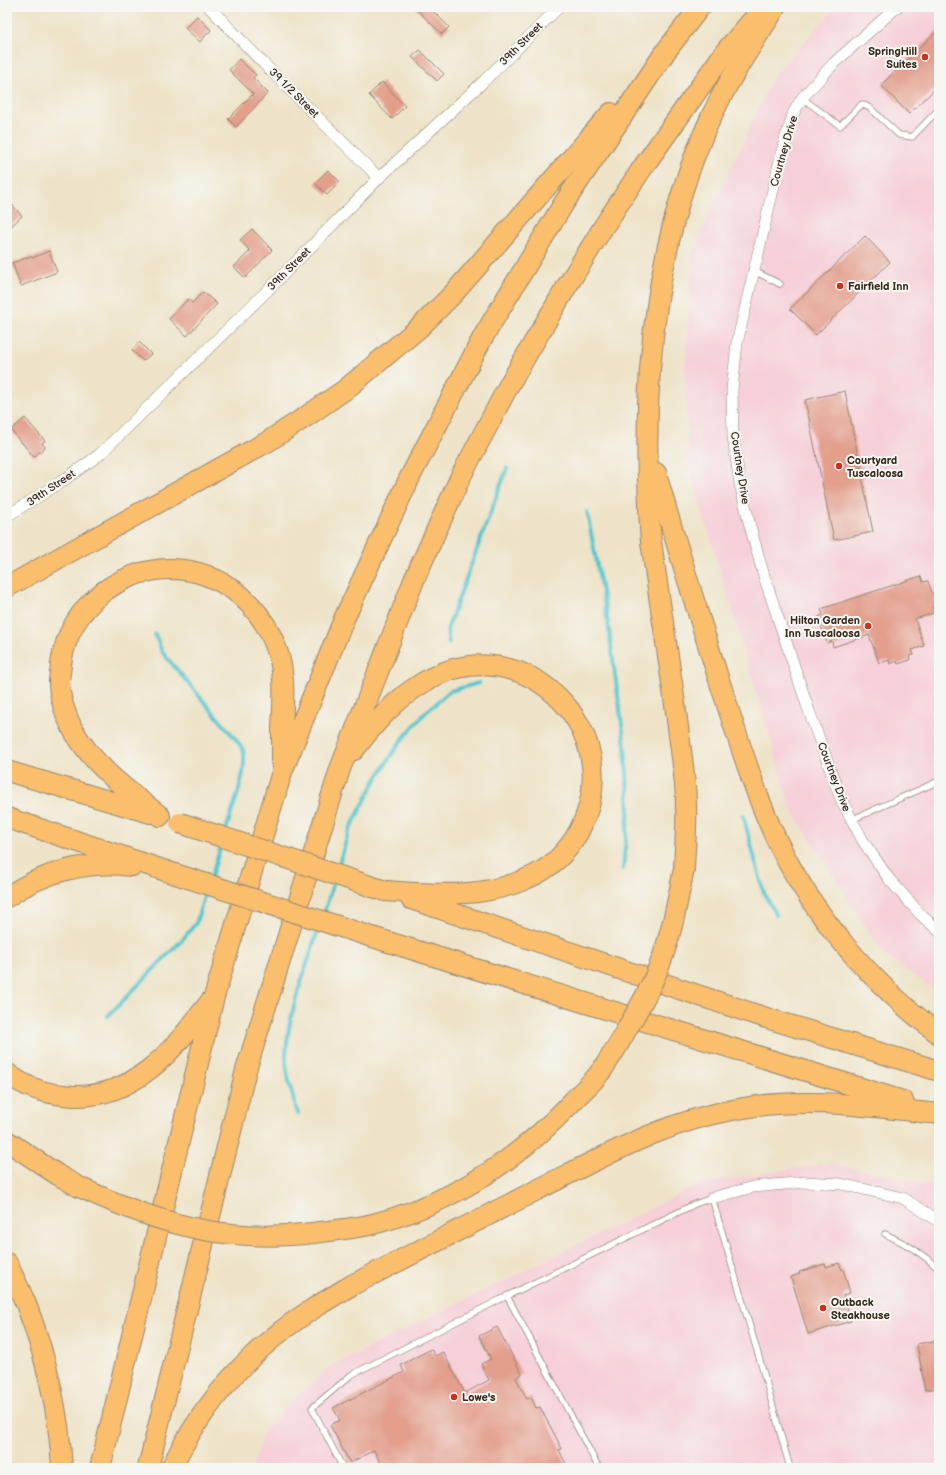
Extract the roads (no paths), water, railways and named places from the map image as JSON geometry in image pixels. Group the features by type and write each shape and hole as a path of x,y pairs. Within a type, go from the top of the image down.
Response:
{"highway":[{"path":"100,1468 214,998 282,772 344,619 406,484 479,344 564,203 666,51 700,7"},
{"path":"148,1468 246,1070 340,769 414,580 460,478 510,384 567,286 643,167 725,52 764,7"},
{"path":"7,1141 39,1163 79,1187 141,1213 185,1226 236,1234 271,1236 301,1234 372,1224 427,1206 454,1194 507,1161 532,1141 556,1120 598,1075 648,991 658,967 671,931 684,868 686,804 676,709 651,538 647,441 650,362 655,314 675,217 690,169 707,125 729,82 776,7"},
{"path":"7,587 267,442 307,416 358,379 420,328 454,293 666,51"},
{"path":"647,441 675,543 748,768 764,813 784,856 808,897 836,935 867,971 901,1003 939,1034"},
{"path":"160,816 115,781 80,741 65,713 59,682 63,651 68,636 76,621 97,597 123,580 138,574 154,570 170,569 185,570 206,576 234,590 250,604 263,620 279,654 285,697 282,729 282,772"},
{"path":"340,769 371,729 390,708 409,692 424,682 444,672 466,666 484,665 502,667 534,678 552,690 567,706 579,723 588,743 594,777 592,793 583,824 566,851 541,872 512,885 466,894 385,891"},
{"path":"7,771 160,816 754,1014 939,1071"},
{"path":"7,818 166,871 370,936 939,1113"},
{"path":"7,897 39,878 49,874 78,868 121,864 166,871"},
{"path":"7,1073 23,1083 51,1094 83,1096 114,1090 128,1084 142,1075 167,1055 214,998"},
{"path":"171,1468 182,1446 208,1406 239,1370 273,1337 312,1309 352,1285 605,1156 648,1136 692,1119 738,1108 786,1103 833,1103 939,1113"},
{"path":"7,1263 26,1304 42,1351 53,1398 60,1442 62,1468"}],"street":[{"name":"39 1/2 Street","path":"210,7 264,64 379,178"},
{"name":"39th Street","path":"7,516 61,482 99,455 269,290 379,178 484,81 558,7"},
{"name":"Courtney Drive","path":"897,7 834,63 802,98 794,112 784,143 737,343 732,390 733,437 740,484 755,546 806,704 841,799 863,841 890,879 921,914 939,931"},
{"path":"712,1198 753,1187 806,1182 841,1184 903,1198 938,1218"}],"lane":[{"path":"802,98 840,126 862,104 870,108 899,135 912,137 939,109"},
{"path":"754,271 780,284"},
{"path":"851,820 939,781"},
{"path":"343,1468 312,1408 351,1375 694,1204 712,1198 790,1468"},
{"path":"886,1234 907,1244 925,1256 939,1269"},
{"path":"507,1296 599,1468"}],"waterway":[{"path":"449,643 447,630 507,468"},
{"path":"587,512 608,623 625,746 629,808 623,869"},
{"path":"155,634 162,652 234,737 243,750 244,768 242,780 225,833"},
{"path":"337,870 349,831 375,781 400,742 425,713 450,691 479,683"},
{"path":"743,815 764,893 776,915"},
{"path":"210,880 222,843"},
{"path":"323,916 334,881"},
{"path":"108,1016 182,940 196,923 206,890"},
{"path":"298,1114 290,1084 286,1054 290,1022 294,1005 319,926"}],"place":[{"name":"SpringHill Suites","path":"925,57"},
{"name":"Fairfield Inn","path":"840,286"},
{"name":"Courtyard Tuscaloosa","path":"839,466"},
{"name":"Hilton Garden Inn Tuscaloosa","path":"868,626"},
{"name":"Outback Steakhouse","path":"823,1308"},
{"name":"Lowe's","path":"454,1397"}]}
